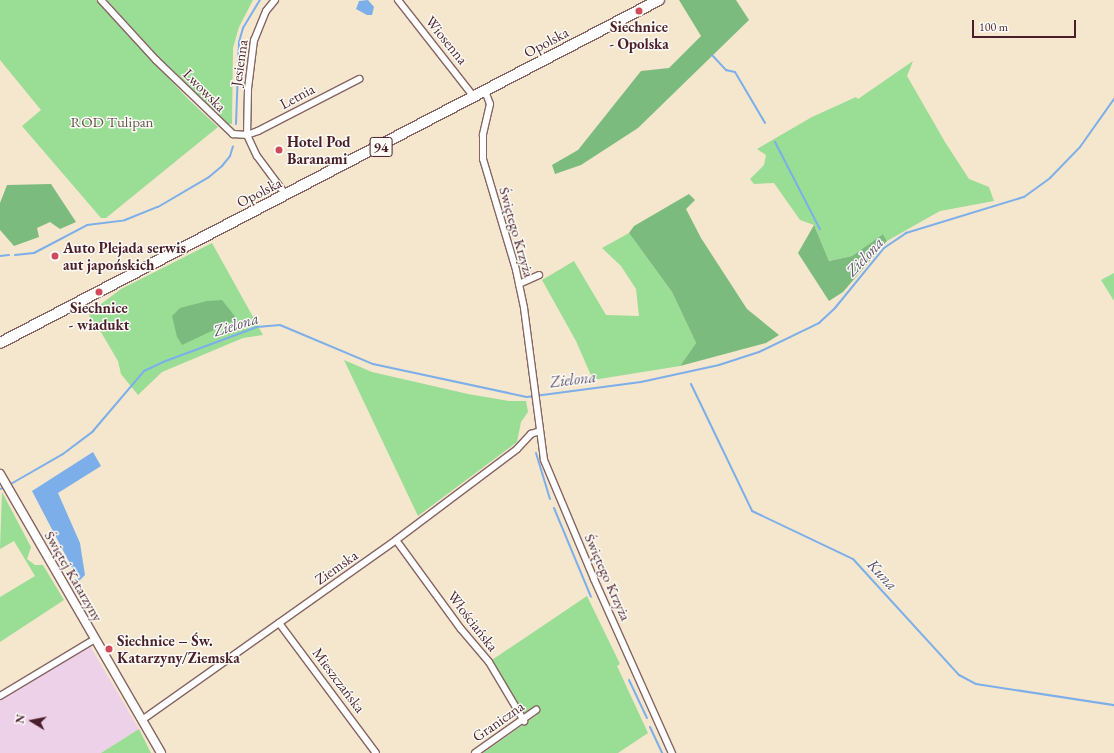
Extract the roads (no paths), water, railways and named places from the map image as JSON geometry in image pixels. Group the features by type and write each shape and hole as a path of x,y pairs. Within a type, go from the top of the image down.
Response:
{"main road":[{"name":"Opolska","path":"0,343 659,0"}],"street":[{"name":"Lwowska","path":"101,0 156,60 227,130 233,134 247,135"},
{"name":"Jesienna","path":"247,135 248,89 254,40 266,11 275,0"},
{"name":"Wiosenna","path":"398,0 474,97"},
{"name":"Letnia","path":"247,135 258,132 359,79"},
{"name":"Świętego Krzyża","path":"485,91 490,104 483,135 483,160 518,284 534,382 544,460 572,530 672,753"},
{"path":"247,135 258,156 286,195"},
{"path":"518,284 539,276"},
{"name":"Ziemska","path":"142,720 396,540 517,449 531,434 540,431"},
{"name":"Świętej Katarzyny","path":"0,475 161,753"},
{"name":"Włościańska","path":"396,540 461,629 490,662 524,721"},
{"name":"Mieszczańska","path":"279,623 376,753"},
{"path":"0,696 95,639"},
{"name":"Graniczna","path":"475,753 524,721 536,710"}],"water":[{"path":"368,0 374,7 372,15 367,15 356,9 359,1"},
{"path":"93,452 101,466 58,493 80,543 85,575 79,581 32,491"}],"waterway":[{"path":"236,124 239,42 243,28 260,0"},
{"path":"712,55 726,70 735,72 765,123"},
{"name":"Zielona","path":"9,485 63,454 93,431 144,371 163,362 257,327 280,325 373,364 527,397 641,382 719,365 759,352 819,323 835,308 884,248 906,233 1024,197 1050,178 1080,147 1114,99"},
{"path":"775,142 820,229"},
{"path":"15,255 34,253 87,225 125,220 158,207 209,177 222,166 230,156 233,146"},
{"path":"0,256 9,255"},
{"name":"Kuna","path":"691,384 752,511 853,559 959,675 976,684 1114,705"},
{"path":"536,453 550,499"},
{"name":"Zielona","path":"0,489 5,487"},
{"path":"554,508 591,597"},
{"path":"629,680 647,718"},
{"path":"650,727 662,753"}],"place":[{"name":"Siechnice - Opolska","path":"639,11"},
{"name":"Hotel Pod Baranami","path":"279,150"},
{"name":"Auto Plejada serwis aut japońskich","path":"55,256"},
{"name":"Siechnice - wiadukt","path":"99,292"},
{"name":"Siechnice – Św. Katarzyny/Ziemska","path":"109,649"}],"park label":[{"name":"ROD Tulipan","path":"112,122"}]}
